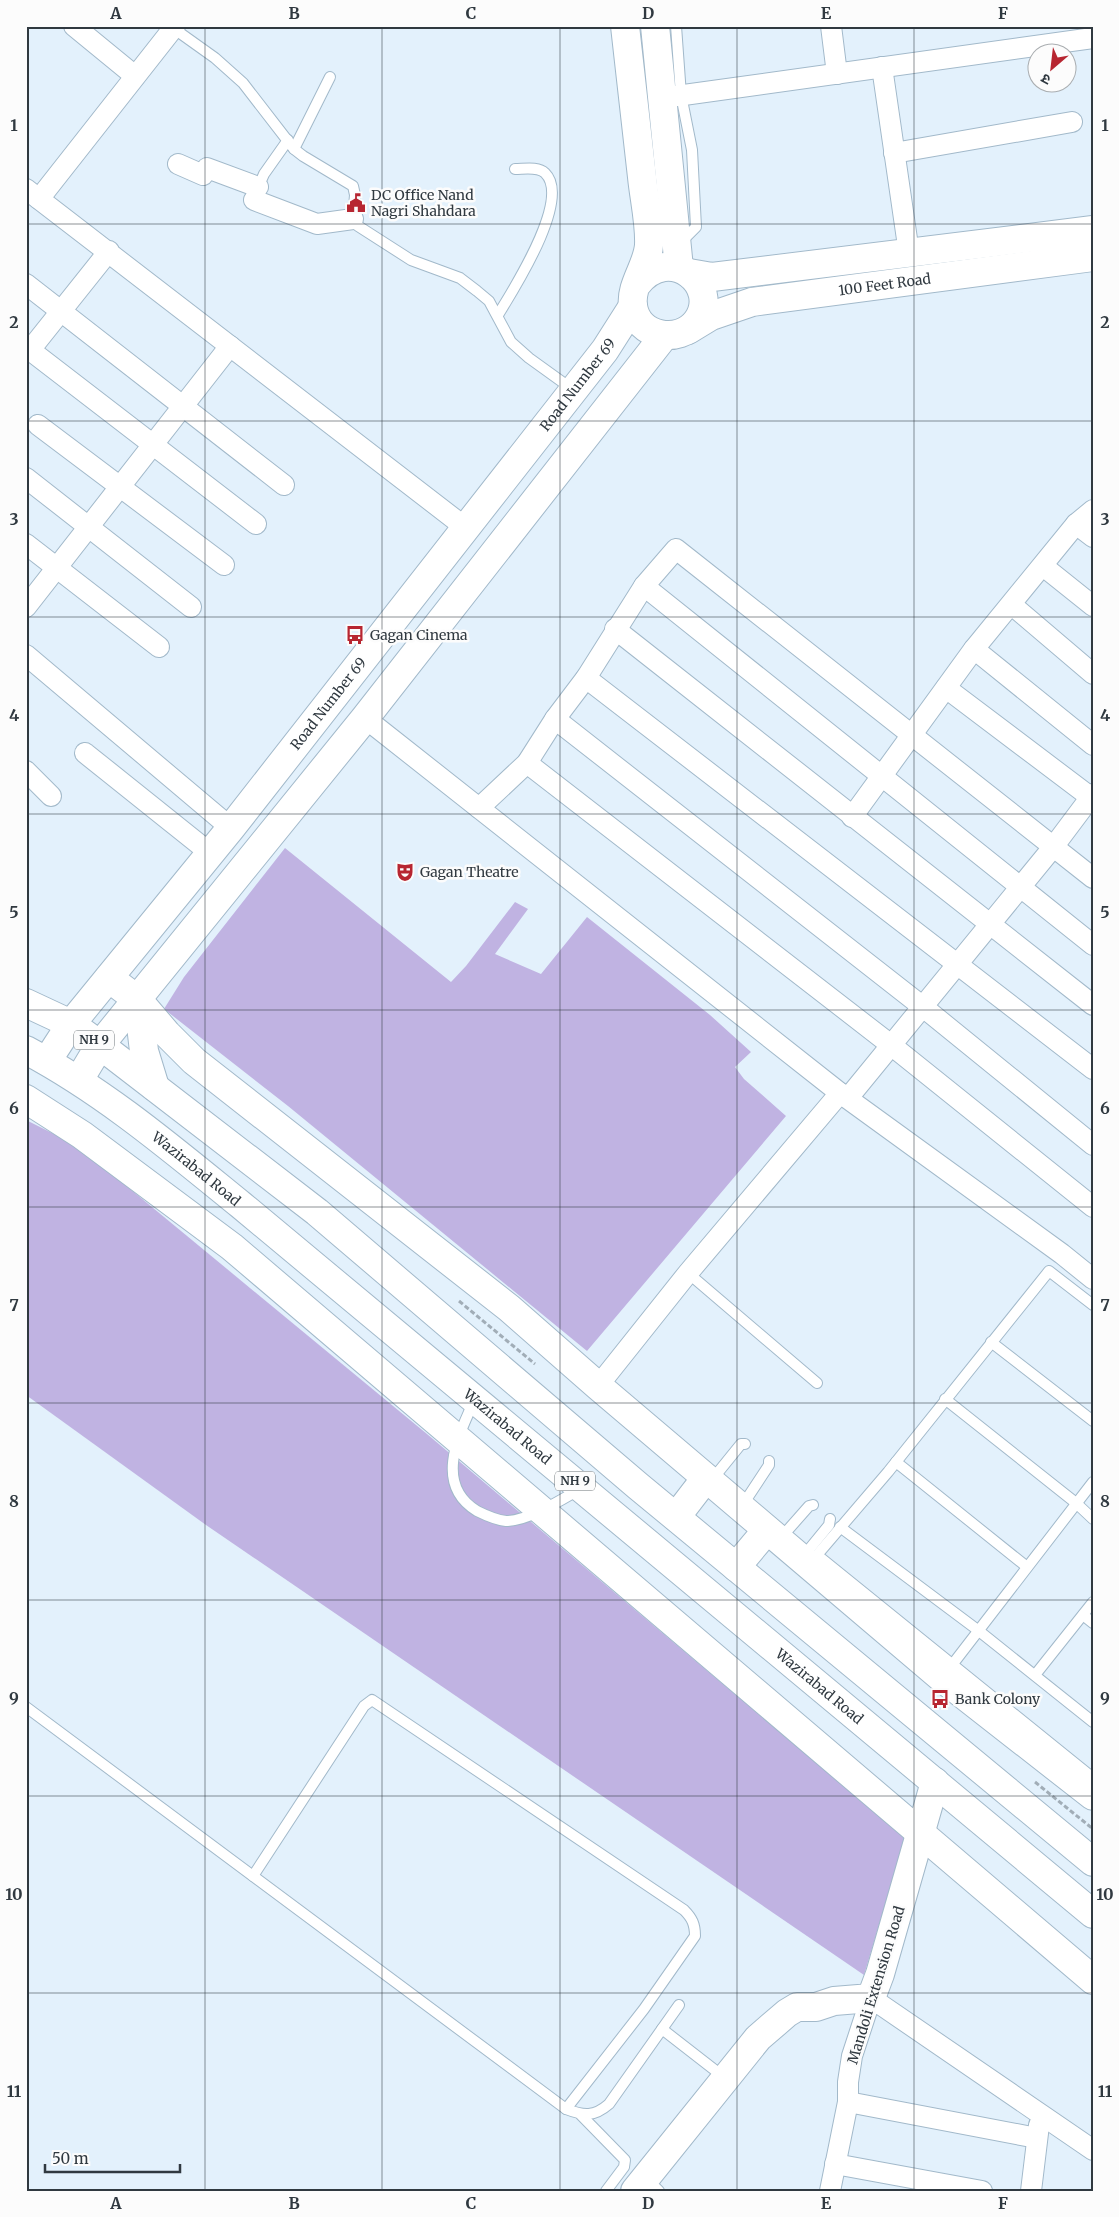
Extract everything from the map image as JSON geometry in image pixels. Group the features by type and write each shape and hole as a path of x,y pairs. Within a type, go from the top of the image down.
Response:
{"main road":[{"path":"625,26 649,245 635,295 636,317 643,326 653,333 674,334"},
{"path":"79,1080 100,1045 674,334 698,320 703,300 699,285 681,262 672,96 655,26"},
{"name":"100 Feet Road","path":"681,262 712,277 1093,230"},
{"name":"100 Feet Road","path":"674,334 711,316 752,302 1093,257"},
{"path":"635,295 645,274 655,268 681,262"},
{"name":"Road Number 69","path":"37,1056 71,1024 210,852 232,828 605,350 635,295"},
{"path":"109,978 138,1000 167,1034 194,1061 509,1308 942,1678 1093,1796"},
{"path":"138,1000 144,1051 156,1087"},
{"name":"NH 9","path":"26,1003 71,1024 156,1087 317,1212 676,1517 1093,1862"},
{"name":"Wazirabad Road","path":"37,1056 79,1080 140,1123 583,1487 1093,1914"},
{"path":"26,1099 82,1135 232,1247 1093,1980"},
{"path":"676,1517 708,1480"},
{"path":"736,1567 773,1535"},
{"name":"Mandoli Extension Road","path":"871,1998 922,1834 936,1782"},
{"path":"651,2190 731,2082 765,2052 805,2022 816,2008 834,2002 871,1998"}],"street":[{"path":"74,26 135,76"},
{"path":"831,26 836,74"},
{"path":"173,27 135,76 33,194 466,528"},
{"path":"672,96 1093,38"},
{"path":"882,67 909,253"},
{"path":"894,153 1072,122"},
{"path":"178,164 203,175 207,168 317,224 353,219"},
{"path":"109,251 28,349 256,524"},
{"path":"26,284 62,310 284,485"},
{"path":"26,607 230,346"},
{"path":"38,425 224,565"},
{"path":"26,478 191,607"},
{"path":"852,817 974,649 1012,605 1076,524 1093,510"},
{"path":"1076,524 1093,537"},
{"path":"26,544 159,647"},
{"path":"479,808 526,763 555,719 586,678 615,629 644,586 676,549 1093,878"},
{"path":"1043,566 1093,606"},
{"path":"644,586 1093,945"},
{"path":"1012,605 1093,674"},
{"path":"615,629 1093,1006"},
{"path":"974,649 1093,745"},
{"path":"26,655 232,828"},
{"path":"586,678 1093,1069"},
{"path":"598,1386 688,1273 923,1007 1092,797 946,688"},
{"path":"365,718 844,1095 1054,1248 1093,1279"},
{"path":"555,719 923,1007 1093,1145"},
{"path":"84,753 210,852"},
{"path":"526,763 891,1045 1093,1206"},
{"path":"26,771 51,796"},
{"path":"871,1998 1093,2150"},
{"name":"Mandoli Extension Road","path":"830,2191 848,2102 848,2082 852,2056 871,1998"},
{"path":"848,2102 1038,2138"},
{"path":"1031,2191 1041,2114"},
{"path":"835,2164 982,2191"}],"lane":[{"path":"672,96 676,26"},
{"path":"173,27 216,58 243,83 291,144 353,186 355,195 353,219 362,229 411,260 460,278 489,301 498,314 511,342 528,358 573,390"},
{"path":"256,194 264,174 291,144 330,77"},
{"path":"498,314 539,244 552,195 551,183 546,173 538,169 515,169"},
{"path":"1093,1305 1049,1271 896,1462 817,1555 1093,1778"},
{"path":"688,1273 817,1383"},
{"path":"991,1342 1093,1421"},
{"path":"475,1398 456,1439 452,1479 468,1506 484,1515 506,1521 541,1511 583,1487"},
{"path":"945,1399 1076,1503 1093,1519"},
{"path":"708,1480 741,1444 745,1444"},
{"path":"741,1507 769,1465 769,1461"},
{"path":"896,1462 1027,1568"},
{"path":"952,1665 1093,1482"},
{"path":"773,1535 812,1506"},
{"path":"802,1559 829,1525 830,1519"},
{"path":"840,1527 978,1631 1093,1722"},
{"path":"1035,1676 1093,1602"},
{"path":"1083,1615 1093,1623"},
{"path":"253,1876 364,1706 372,1700 526,1806 684,1910 695,1926 694,1936 644,2009 566,2109"},
{"path":"26,1707 566,2109 581,2115 625,2160 624,2167 606,2191"},
{"path":"581,2115 600,2112 609,2104 679,2005"},
{"path":"662,2030 731,2082"}],"shaded area":[{"path":"285,848 451,982 466,966 515,902 528,909 495,954 541,974 587,917 710,1015 751,1052 735,1067 744,1079 786,1116 587,1351 288,1106 164,1009 184,977"},
{"path":"26,1120 78,1146 427,1434 905,1838 864,1975 206,1525 26,1395"}],"place":[{"name":"DC Office Nand Nagri Shahdara","path":"356,203"},
{"name":"Gagan Cinema","path":"355,635"},
{"name":"Gagan Theatre","path":"405,872"},
{"name":"Bank Colony","path":"940,1699"}]}
